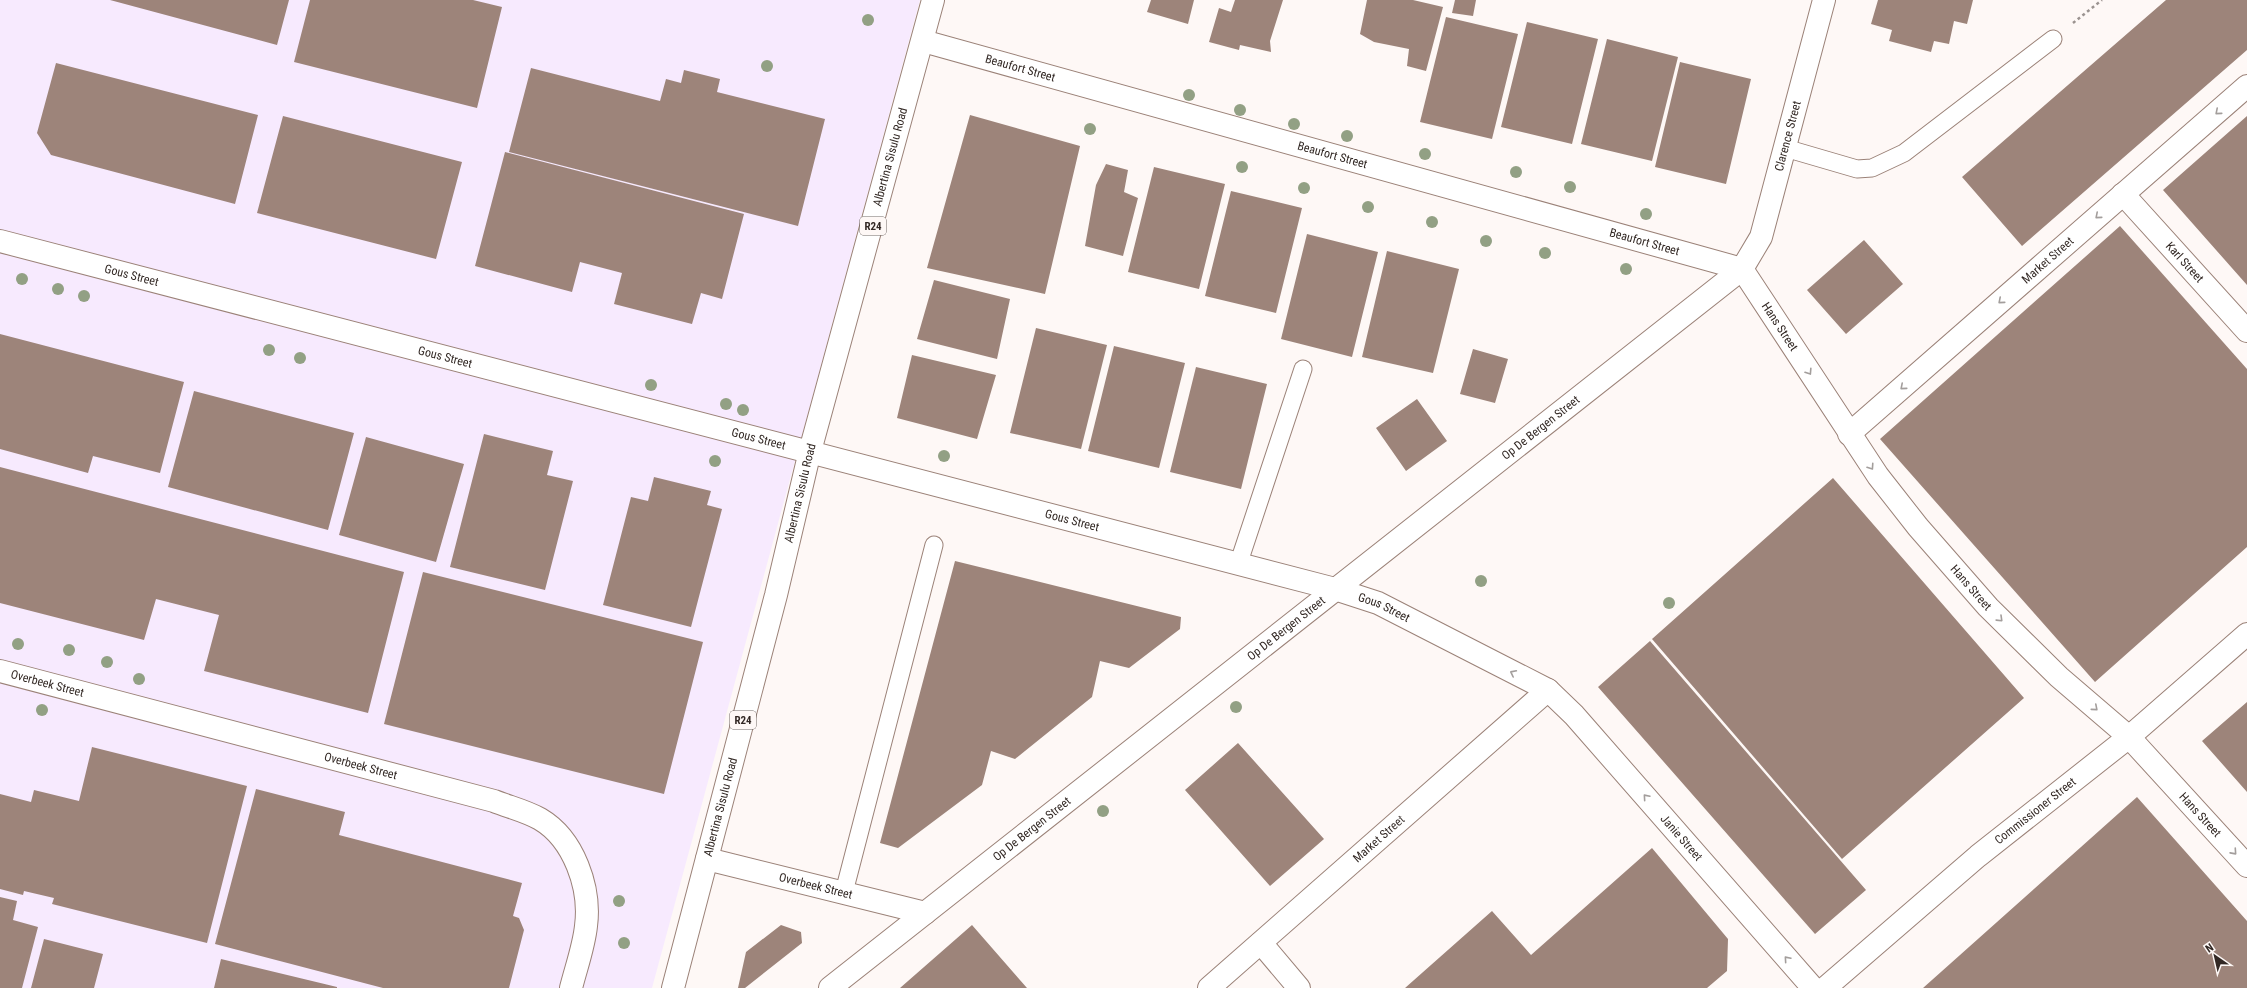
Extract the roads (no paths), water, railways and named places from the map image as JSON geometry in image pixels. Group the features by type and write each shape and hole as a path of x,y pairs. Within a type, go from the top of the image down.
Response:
{"street":[{"name":"Albertina Sisulu Road","path":"673,988 708,859 774,602 810,451 933,0"},
{"name":"Clarence Street","path":"1742,269 1761,237 1824,0"},
{"name":"Beaufort Street","path":"923,41 1742,269"},
{"name":"Market Street","path":"1849,434 2247,86"},
{"name":"Karl Street","path":"2123,194 2247,331"},
{"name":"Gous Street","path":"0,241 810,451 1238,565 1335,589 1378,603 1548,690"},
{"name":"Hans Street","path":"1742,269 1849,434 1878,476 1918,528 1988,607 2059,677 2129,737 2247,866"},
{"name":"Op De Bergen Street","path":"830,988 1742,269"},
{"name":"Commissioner Street","path":"1825,988 1978,856 2129,737 2247,634"},
{"name":"Overbeek Street","path":"0,671 494,801 539,819 558,834 572,854 581,876 585,894 586,925 571,988"},
{"name":"Market Street","path":"1209,988 1548,690"},
{"name":"Janie Street","path":"1548,690 1574,715 1813,988"},
{"name":"Overbeek Street","path":"708,859 925,913"},
{"path":"1261,943 1299,988"}],"lane":[{"path":"1785,148 1858,169 1872,168 1904,153 2053,39"},
{"path":"1238,565 1303,369"},
{"path":"844,892 934,545"}]}
